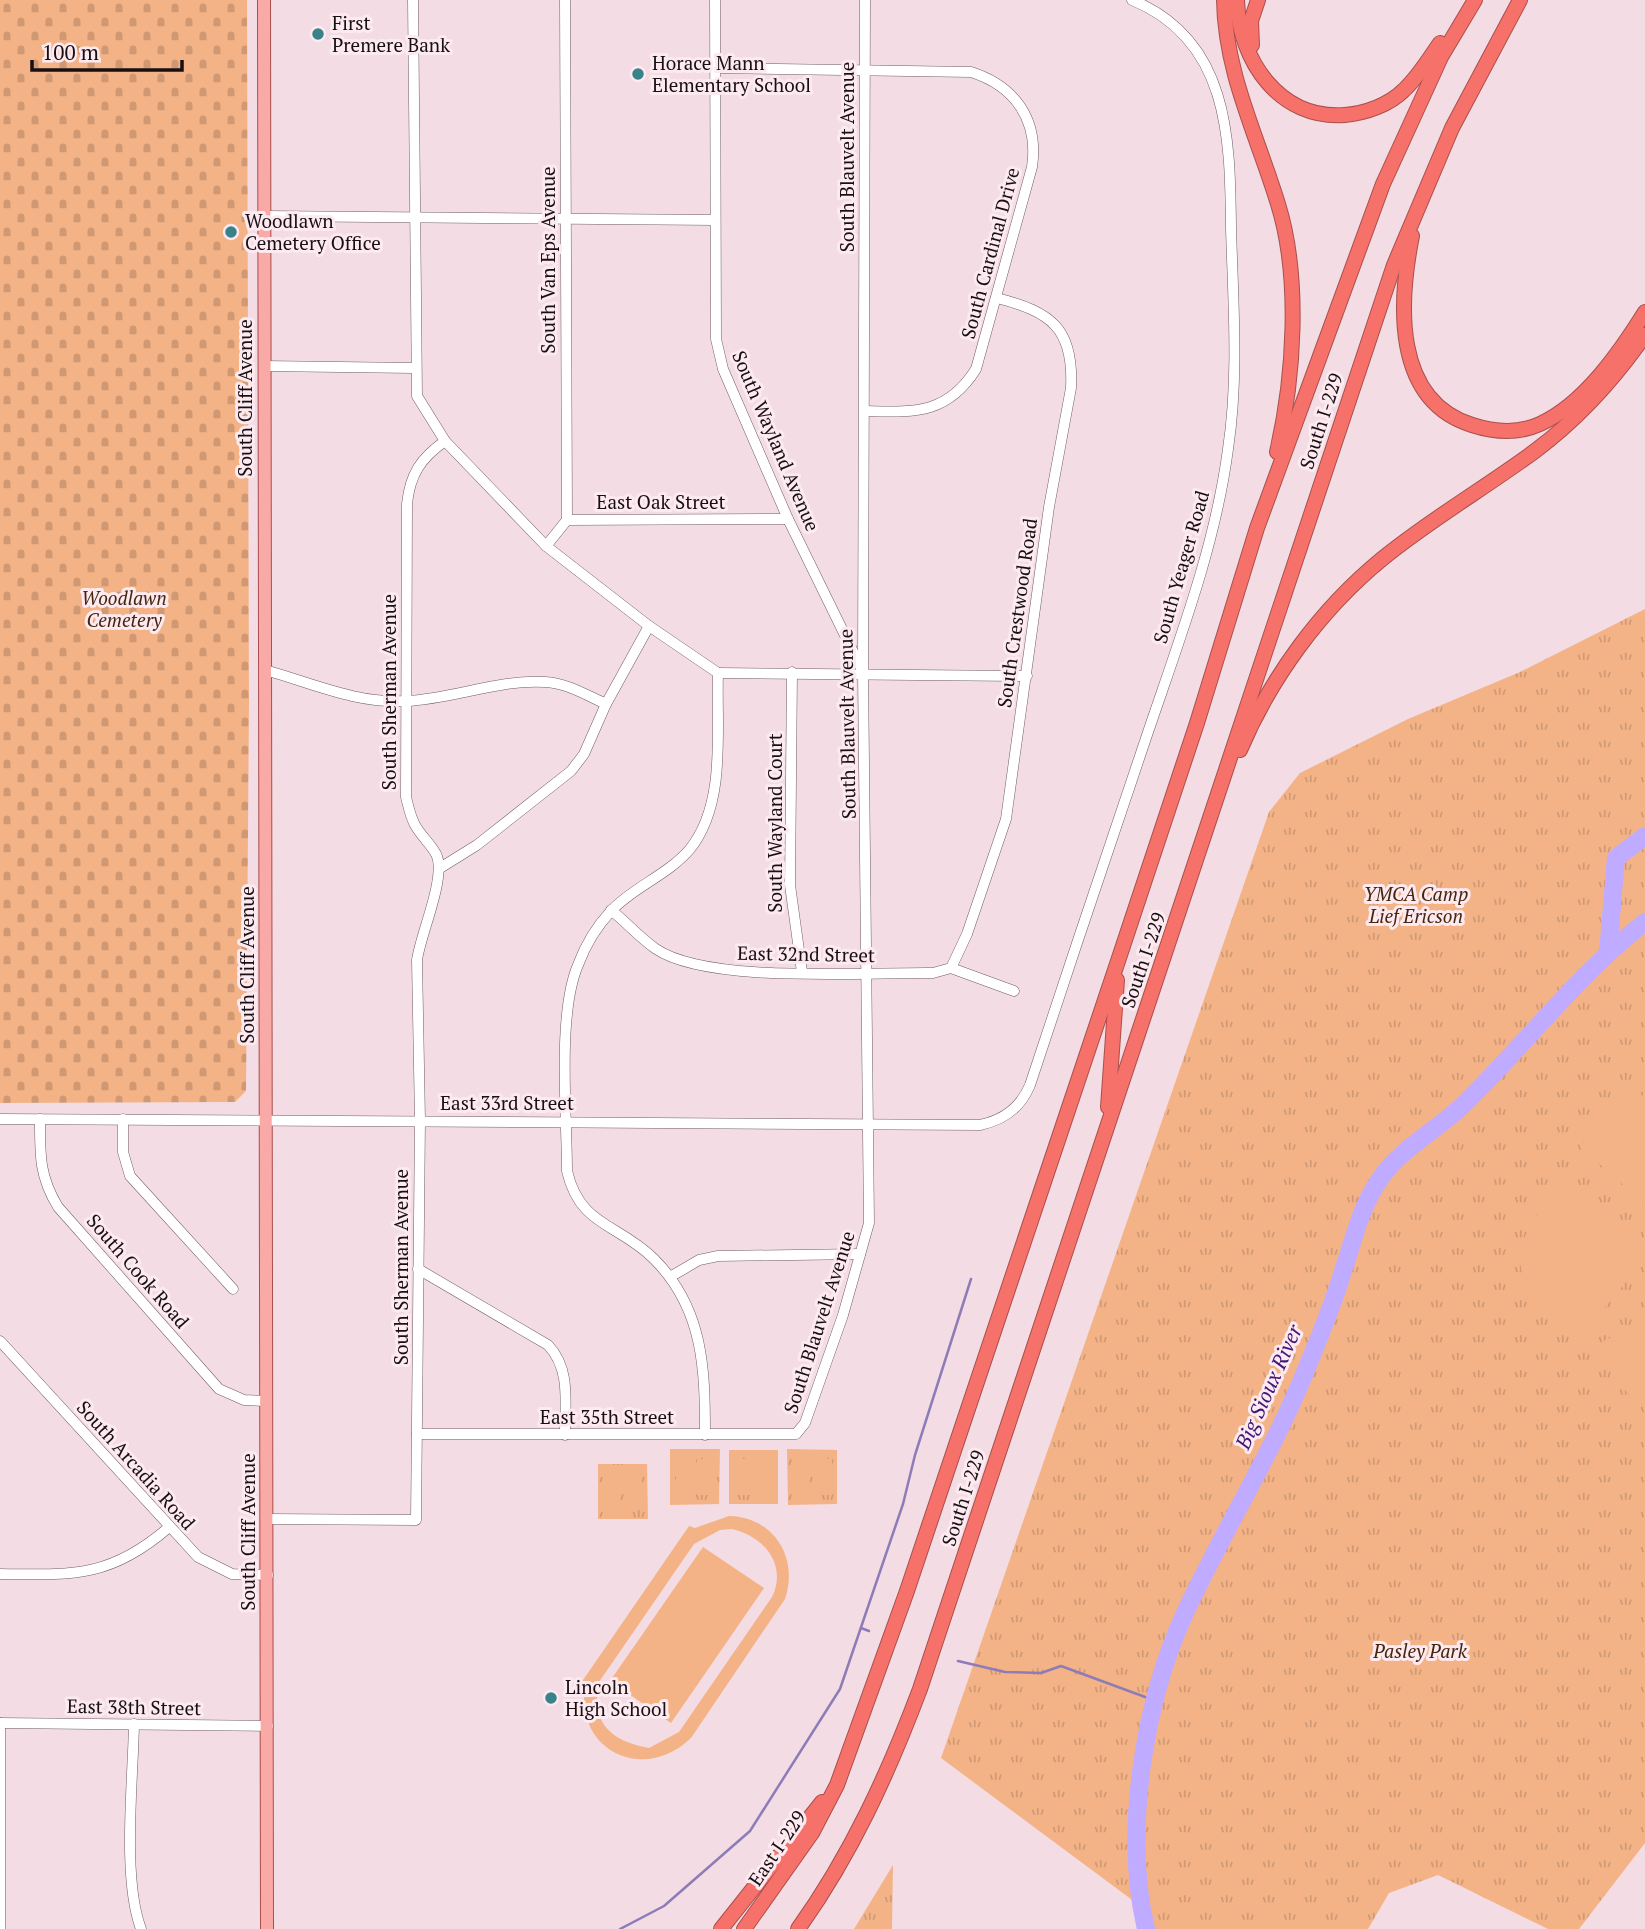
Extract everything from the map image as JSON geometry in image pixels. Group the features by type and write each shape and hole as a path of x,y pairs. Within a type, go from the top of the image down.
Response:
{"highway":[{"path":"1224,0 1230,63 1279,206 1290,286 1291,344 1285,406 1257,528"},
{"path":"1237,0 1242,32 1256,67 1282,98 1307,111 1337,116 1369,110 1404,91 1474,0"},
{"path":"1256,67 1251,21 1258,0"},
{"name":"South I-229","path":"837,1785 907,1591 1119,958 1197,723 1257,528 1384,184 1441,57 1474,0"},
{"name":"South I-229","path":"798,1929 850,1847 900,1744 1394,265 1436,161 1481,70 1520,0"},
{"path":"1436,161 1409,254 1405,330 1409,358 1419,382 1436,405 1449,415 1489,430 1517,430 1539,424 1579,396 1618,351 1645,312"},
{"path":"1200,848 1259,709 1289,661 1330,610 1353,585 1405,541 1555,435 1596,396 1645,335"},
{"path":"1106,1126 1119,958"},
{"path":"721,1929 837,1785"},
{"name":"East I-229","path":"744,1929 812,1833 837,1785"}],"main road":[{"name":"South Cliff Avenue","path":"264,0 267,1929"}],"street":[{"path":"413,0 416,217 414,368 417,396 445,441 546,546 649,626 718,673 863,672 1027,676"},
{"name":"South Van Eps Avenue","path":"565,0 567,520"},
{"name":"South Wayland Avenue","path":"715,0 716,339 720,359 788,519 863,672"},
{"name":"South Blauvelt Avenue","path":"796,1434 804,1423 813,1399 869,1223 869,972 863,672 865,0"},
{"name":"South Yeager Road","path":"1012,1111 1022,1101 1030,1085 1188,613 1215,522 1230,435 1234,361 1227,126 1209,73 1192,46 1168,21 1132,0"},
{"name":"South Cardinal Drive","path":"716,68 971,72 1000,84 1028,116 1035,150 1032,167 976,369 965,387 953,398 931,408 911,412 865,411"},
{"path":"264,216 715,220"},
{"name":"South Crestwood Road","path":"951,968 967,934 1006,819 1072,369 1067,339 1050,318 1030,306 997,298"},
{"path":"264,366 414,368"},
{"name":"South Sherman Avenue","path":"267,1519 416,1520 420,1120 417,960 421,935 437,891 440,868 437,855 414,824 406,797 408,490 419,463 445,441"},
{"name":"East Oak Street","path":"567,520 788,519"},
{"path":"546,546 567,520"},
{"path":"440,868 477,845 571,771 584,754 606,704 649,626"},
{"path":"265,670 351,696 407,701 547,682 572,688 606,704"},
{"name":"South Wayland Court","path":"792,672 790,885 802,972"},
{"path":"705,1435 705,1369 701,1342 670,1277 630,1239 585,1212 573,1195 567,1171 566,1006 577,967 592,936 611,910 667,871 690,848 701,828 715,782 718,673"},
{"name":"East 32nd Street","path":"611,910 657,949 685,962 730,971 933,973 951,968 1014,991"},
{"name":"East 33rd Street","path":"0,1119 980,1125 1012,1111"},
{"name":"South Cook Road","path":"40,1119 44,1185 58,1207 219,1389 230,1397 244,1401 267,1401"},
{"path":"123,1119 123,1152 130,1175 233,1289"},
{"path":"670,1277 699,1260 718,1256 860,1254"},
{"path":"418,1269 548,1345 556,1354 565,1377 565,1435"},
{"name":"South Arcadia Road","path":"0,1341 168,1528 211,1566 232,1574 268,1575"},
{"name":"East 35th Street","path":"417,1434 796,1434"},
{"path":"0,1574 89,1572 131,1555 168,1528"},
{"path":"0,1723 0,1929"},
{"name":"East 38th Street","path":"0,1723 268,1726"},
{"path":"134,1724 131,1882 135,1913 141,1929"}],"green space":[{"name":"Woodlawn Cemetery","path":"0,0 247,0 249,703 246,1091 235,1102 0,1103"},
{"path":"1645,609 1645,1843 1579,1929 1548,1929 1438,1875 1389,1893 1368,1929 1146,1929 1143,1908 941,1758 1269,812 1300,773 1408,719 1520,672"},
{"path":"1645,1094 1645,1204 1580,1147 1610,1113"},
{"path":"1566,1178 1645,1250 1645,1260 1575,1341 1535,1298 1525,1280 1520,1262 1522,1244 1531,1225"},
{"path":"1645,1320 1645,1407 1623,1387 1600,1343"},
{"path":"670,1449 720,1449 719,1504 670,1505"},
{"path":"787,1449 837,1450 837,1504 788,1505"},
{"path":"729,1450 778,1450 778,1504 729,1504"},
{"path":"676,1459 692,1459 692,1495 676,1495"},
{"path":"697,1459 714,1459 714,1495 697,1495"},
{"path":"735,1459 751,1459 751,1495 735,1495"},
{"path":"756,1459 772,1459 773,1495 756,1495"},
{"path":"793,1459 809,1459 810,1494 793,1494"},
{"path":"815,1459 832,1459 832,1495 815,1495"},
{"path":"598,1464 647,1464 648,1519 598,1519"},
{"path":"604,1473 620,1473 620,1509 604,1509"},
{"path":"625,1473 642,1473 642,1509 626,1509"},
{"path":"729,1516 745,1518 770,1532 785,1555 788,1584 785,1599 691,1738 673,1751 654,1758 635,1759 617,1754 602,1743 591,1728 585,1709 585,1686 581,1683 689,1526 695,1528","holes":["732,1529 762,1545 775,1563 776,1585 772,1597 679,1732 649,1748 614,1735 606,1728 598,1709 599,1682 694,1544 720,1530"]},
{"path":"703,1547 764,1588 671,1723 610,1681"},
{"path":"893,1865 892,1929 854,1929"}],"waterway":[{"path":"1608,952 1616,858 1645,836"},
{"name":"Big Sioux River","path":"1146,1929 1139,1892 1137,1810 1158,1686 1185,1613 1293,1401 1330,1309 1367,1201 1388,1168 1463,1105 1574,987 1645,922"},
{"path":"620,1929 664,1906 750,1831 840,1689 903,1504 915,1455 971,1279"},
{"path":"861,1628 869,1631"},
{"path":"958,1661 1005,1672 1041,1673 1061,1666 1156,1701"}],"place":[{"name":"First Premere Bank","path":"318,34"},
{"name":"Horace Mann Elementary School","path":"638,74"},
{"name":"Woodlawn Cemetery Office","path":"231,232"},
{"name":"Lincoln High School","path":"551,1698"}],"park label":[{"name":"YMCA Camp Lief Ericson","path":"1416,905"},
{"name":"Pasley Park","path":"1420,1651"}]}
